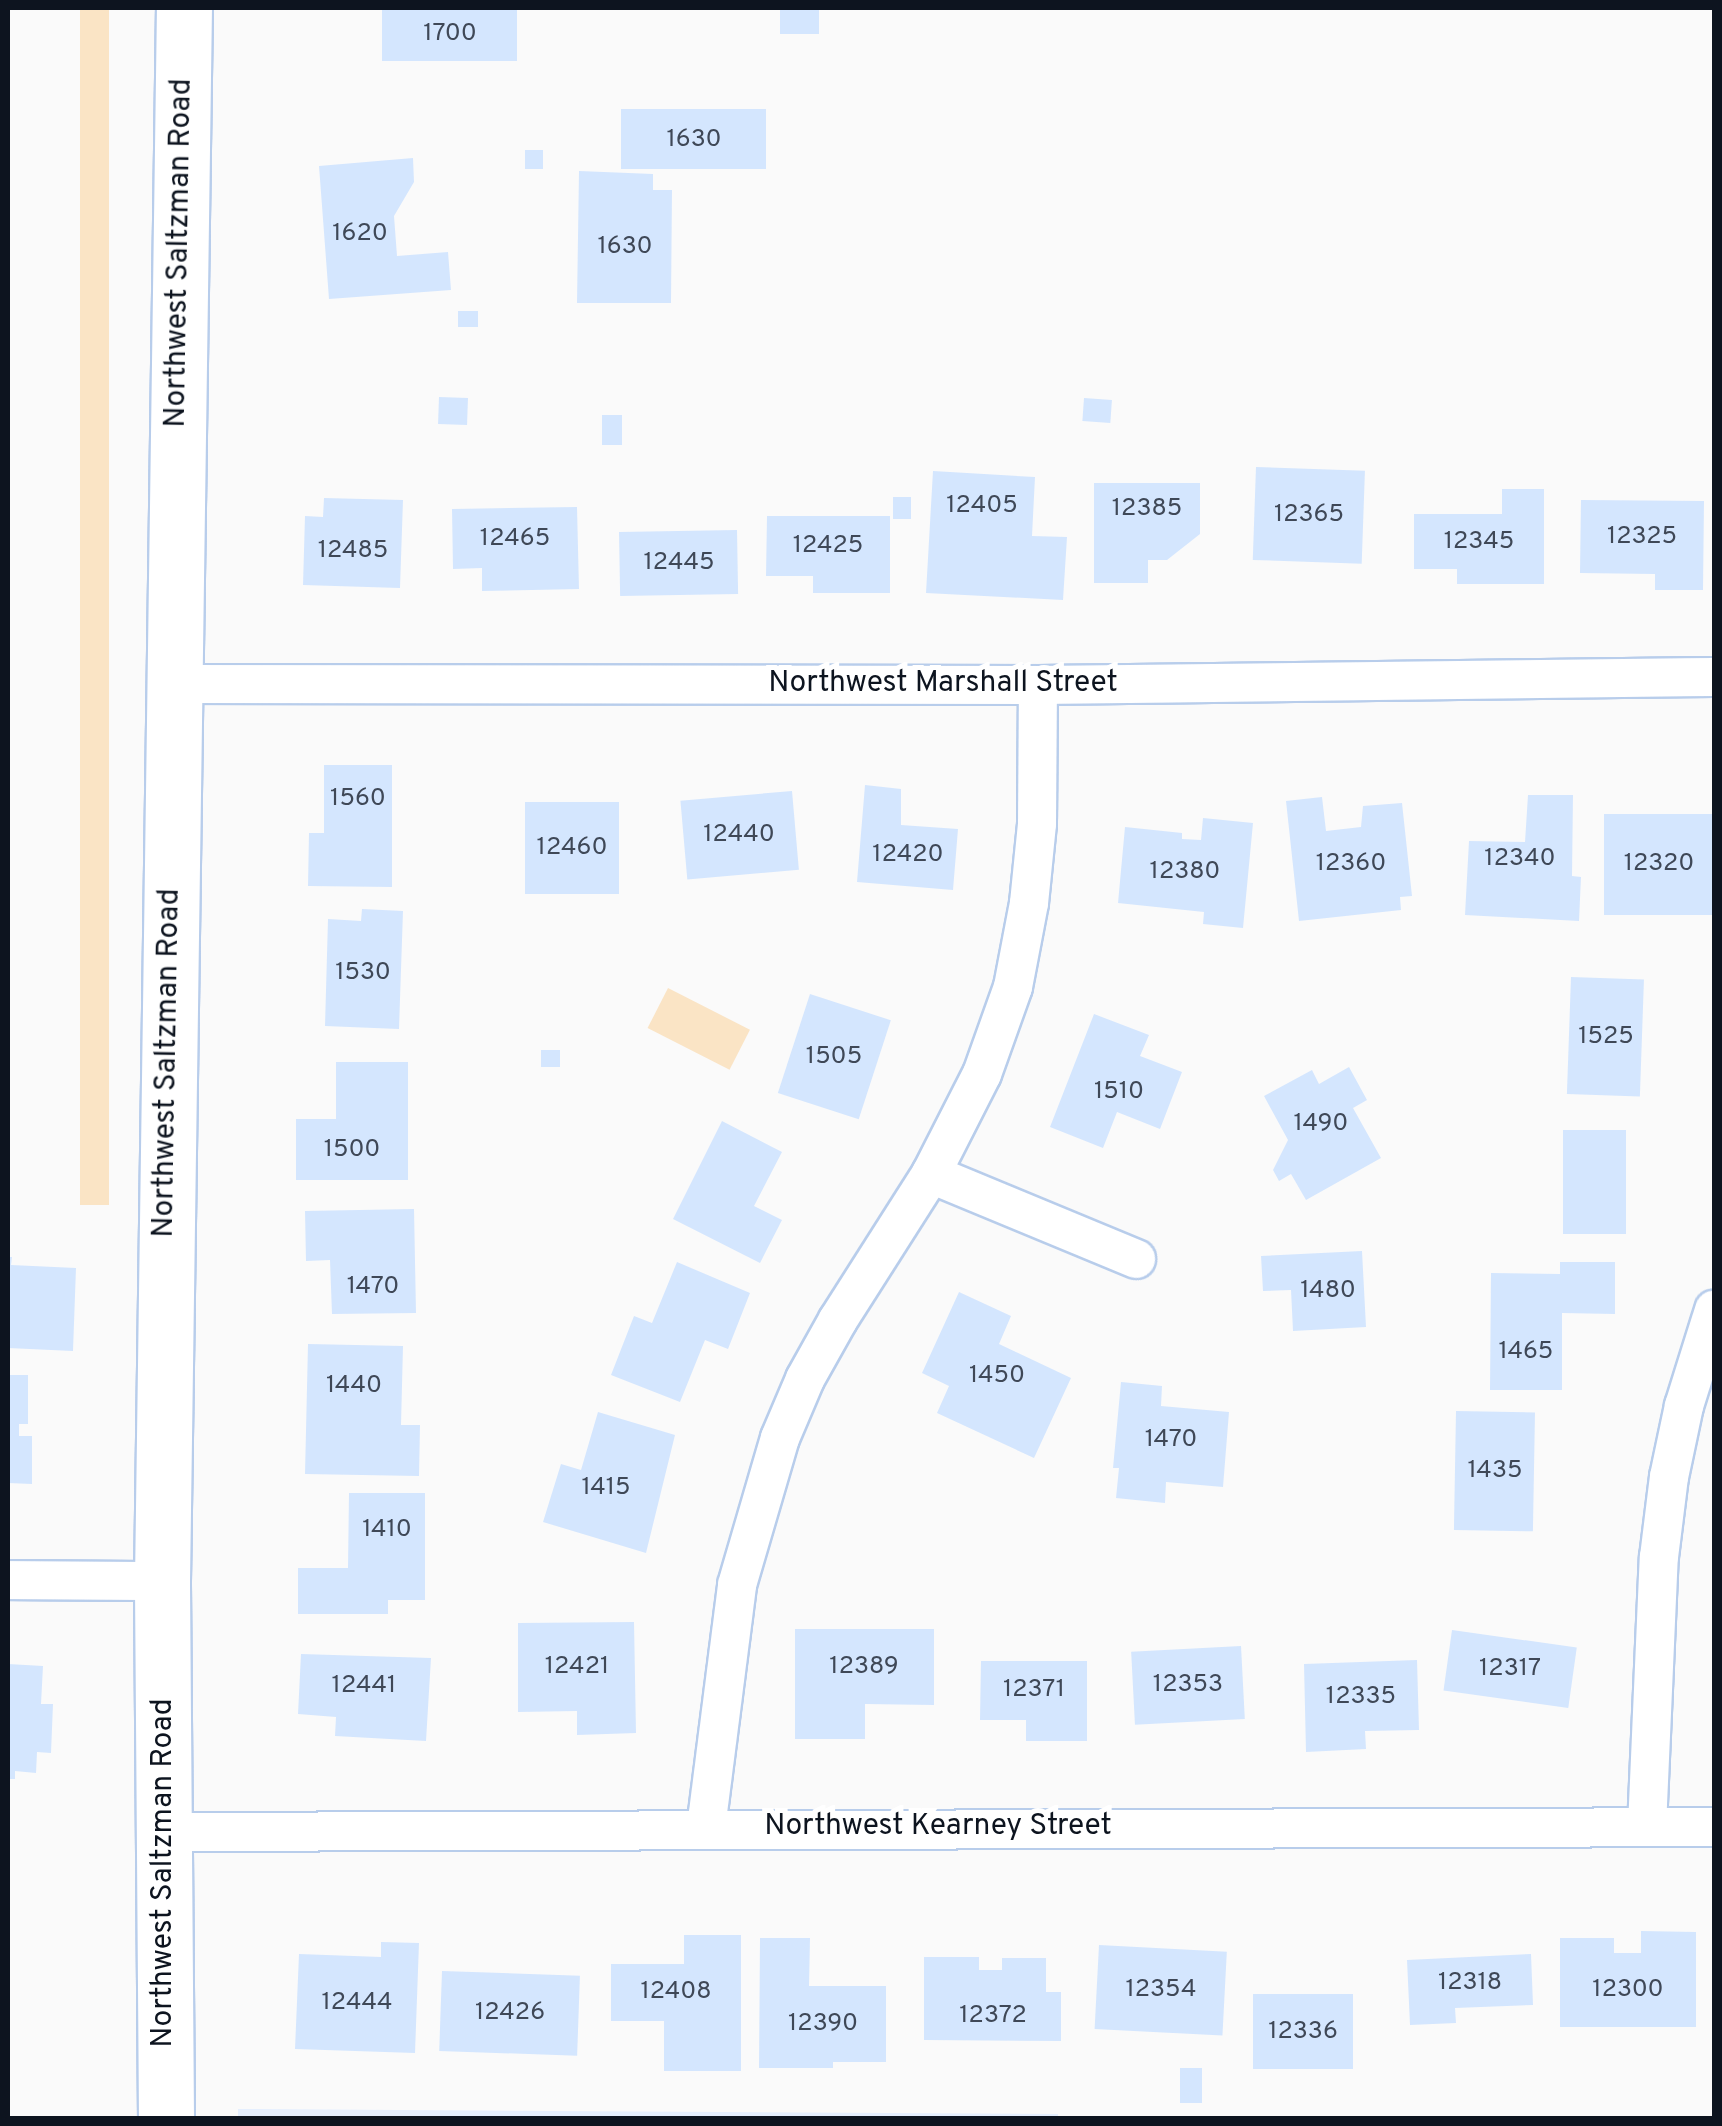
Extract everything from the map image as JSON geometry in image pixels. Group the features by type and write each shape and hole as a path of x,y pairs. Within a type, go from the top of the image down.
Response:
{"main road":[{"name":"Northwest Saltzman Road","path":"166,2118 162,1581 184,8"}],"street":[{"name":"Northwest Marshall Street","path":"172,684 1038,685 1714,677"},
{"path":"706,1828 737,1584 780,1438 804,1379 931,1174 982,1074 1013,987 1029,903 1037,824 1038,685"},
{"path":"931,1174 1136,1259"},
{"path":"1647,1827 1659,1557 1669,1477 1684,1406 1714,1310"},
{"path":"8,1580 162,1581"},
{"name":"Northwest Kearney Street","path":"162,1832 1714,1827"}],"shaded area":[{"path":"80,8 109,8 109,1205 80,1205"},
{"path":"668,988 750,1030 730,1070 648,1028"},
{"path":"238,2109 1058,2114 1058,2118 238,2118"}],"building":[{"path":"382,8 517,8 517,61 382,61"},
{"path":"780,8 819,8 819,34 780,34"},
{"path":"621,109 766,109 766,169 621,169"},
{"path":"525,150 543,150 543,169 525,169"},
{"path":"413,158 414,182 394,216 397,256 448,252 451,290 329,299 319,166"},
{"path":"579,171 653,174 653,190 672,190 671,303 577,303"},
{"path":"458,311 478,311 478,327 458,327"},
{"path":"439,397 468,398 467,425 438,424"},
{"path":"1084,398 1112,400 1110,423 1082,421"},
{"path":"602,415 622,415 622,445 602,445"},
{"path":"1256,467 1365,471 1362,564 1253,560"},
{"path":"933,471 1035,477 1032,536 1067,537 1063,600 926,593"},
{"path":"1094,483 1200,483 1200,534 1167,560 1148,560 1148,583 1094,583"},
{"path":"1502,489 1544,489 1544,584 1457,584 1457,569 1414,569 1414,514 1502,514"},
{"path":"893,497 911,497 911,519 893,519"},
{"path":"324,498 403,500 400,588 303,585 305,516 323,517"},
{"path":"1581,500 1704,501 1703,590 1655,590 1655,574 1580,573"},
{"path":"577,507 579,589 482,591 482,568 453,569 452,509"},
{"path":"767,516 890,516 890,593 813,593 813,576 766,576"},
{"path":"737,530 738,594 620,596 619,532"},
{"path":"324,765 392,765 392,887 308,886 309,833 324,833"},
{"path":"865,785 901,789 901,825 958,829 953,890 857,882"},
{"path":"792,791 799,870 687,879 680,801"},
{"path":"1528,795 1573,795 1572,876 1581,877 1579,921 1465,915 1469,841 1525,842"},
{"path":"1322,797 1326,831 1361,827 1363,806 1402,803 1412,896 1400,897 1401,910 1299,921 1286,801"},
{"path":"525,802 619,802 619,894 525,894"},
{"path":"1604,814 1714,814 1714,915 1604,915"},
{"path":"1203,818 1253,823 1243,928 1203,924 1204,912 1118,903 1125,827 1182,833 1182,839 1201,840"},
{"path":"362,909 403,911 399,1029 325,1026 328,919 361,921"},
{"path":"1571,977 1644,980 1640,1096 1567,1094"},
{"path":"810,994 891,1020 859,1119 778,1093"},
{"path":"1094,1014 1149,1035 1140,1056 1182,1072 1160,1129 1117,1112 1103,1148 1050,1127"},
{"path":"541,1050 560,1050 560,1067 541,1067"},
{"path":"336,1062 408,1062 408,1180 296,1180 296,1119 336,1119"},
{"path":"1349,1067 1367,1100 1353,1108 1381,1158 1306,1200 1291,1174 1279,1181 1273,1170 1288,1140 1264,1096 1312,1070 1319,1084"},
{"path":"722,1121 782,1152 754,1206 782,1220 760,1263 673,1219"},
{"path":"1563,1130 1626,1130 1626,1234 1563,1234"},
{"path":"414,1209 416,1313 332,1314 330,1260 306,1261 305,1211"},
{"path":"1362,1251 1366,1327 1293,1331 1291,1290 1263,1291 1261,1256"},
{"path":"8,1257 12,1257 11,1265 76,1268 73,1351 8,1348"},
{"path":"677,1262 750,1293 728,1349 705,1340 680,1402 611,1375 634,1316 652,1323"},
{"path":"1560,1262 1615,1262 1615,1314 1562,1313 1562,1390 1490,1390 1491,1273 1560,1274"},
{"path":"959,1292 1011,1316 999,1344 1071,1378 1034,1458 937,1413 949,1386 922,1373"},
{"path":"308,1344 403,1346 401,1425 420,1425 419,1476 305,1474"},
{"path":"8,1375 28,1375 28,1424 19,1424 19,1436 32,1436 32,1484 8,1483"},
{"path":"1121,1382 1162,1386 1161,1406 1229,1412 1223,1487 1166,1482 1165,1503 1116,1498 1119,1468 1113,1468"},
{"path":"1456,1411 1535,1412 1533,1531 1454,1530"},
{"path":"598,1412 675,1435 646,1553 543,1522 561,1464 581,1470"},
{"path":"349,1493 425,1493 425,1600 388,1600 388,1614 298,1614 298,1568 348,1568"},
{"path":"634,1622 636,1733 577,1735 577,1711 518,1712 518,1623"},
{"path":"795,1629 934,1629 934,1705 865,1704 865,1739 795,1739"},
{"path":"1452,1630 1577,1648 1568,1708 1444,1690"},
{"path":"1241,1646 1245,1719 1135,1725 1131,1652"},
{"path":"301,1654 431,1658 426,1741 335,1736 336,1717 298,1714"},
{"path":"1417,1660 1419,1730 1365,1731 1366,1749 1306,1752 1304,1664"},
{"path":"981,1661 1087,1661 1087,1741 1026,1741 1026,1720 980,1720"},
{"path":"8,1664 43,1666 41,1704 53,1704 51,1753 37,1752 36,1773 15,1771 15,1779 8,1779"},
{"path":"1641,1931 1696,1932 1696,2027 1560,2027 1560,1938 1614,1938 1614,1953 1641,1953"},
{"path":"684,1935 741,1935 741,2071 664,2071 664,2021 611,2021 611,1964 684,1964"},
{"path":"760,1938 810,1938 809,1986 886,1986 886,2062 833,2062 833,2068 759,2068"},
{"path":"381,1942 419,1943 415,2053 295,2049 299,1954 381,1957"},
{"path":"1099,1945 1227,1952 1222,2036 1095,2029"},
{"path":"1531,1954 1533,2005 1455,2008 1456,2023 1410,2025 1407,1960"},
{"path":"924,1957 979,1957 979,1970 1002,1970 1002,1958 1046,1958 1046,1992 1061,1992 1061,2041 924,2040"},
{"path":"442,1971 580,1976 577,2056 439,2051"},
{"path":"1253,1994 1353,1994 1353,2069 1253,2069"},
{"path":"1180,2068 1202,2068 1202,2103 1180,2103"}]}
